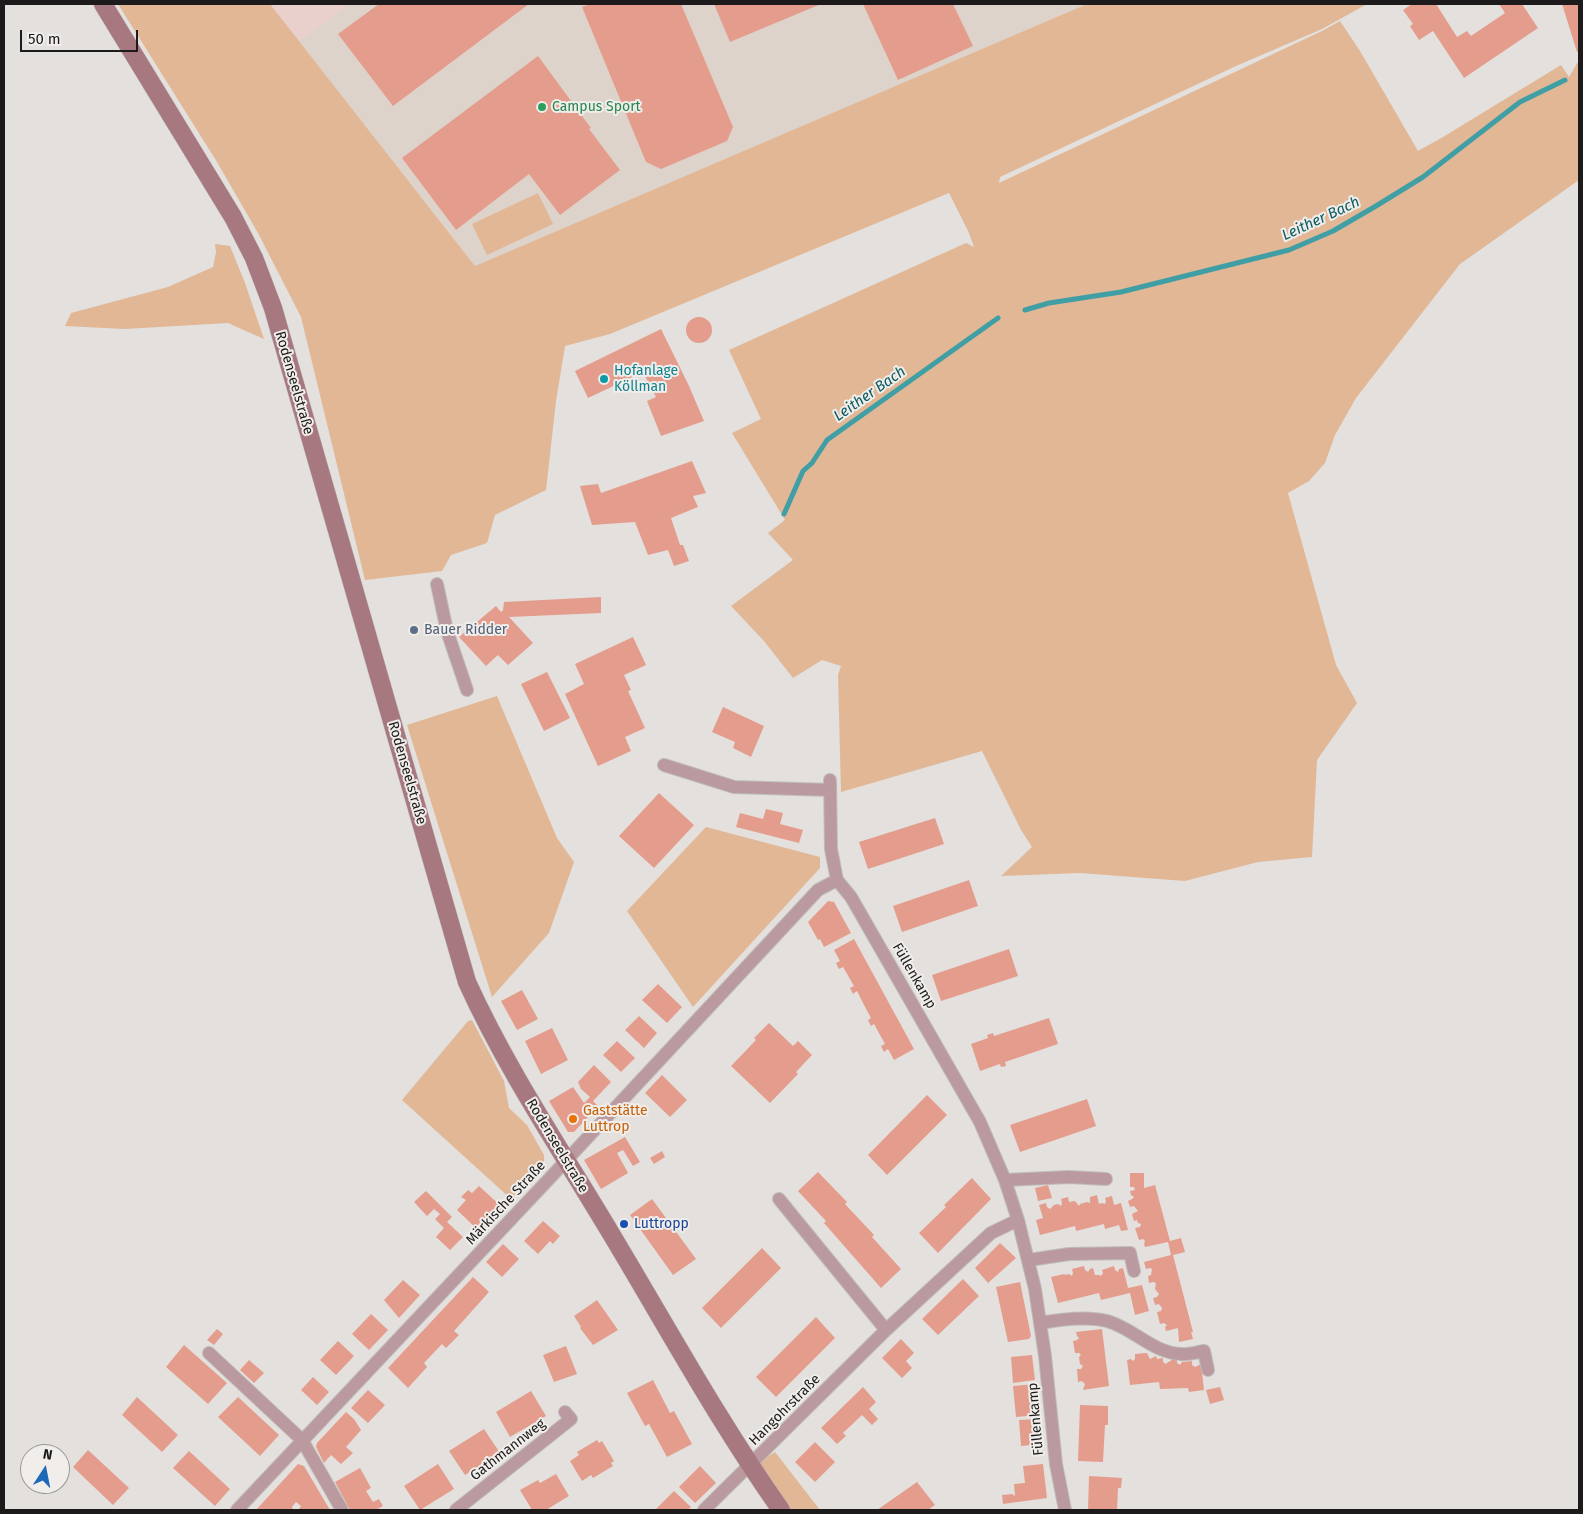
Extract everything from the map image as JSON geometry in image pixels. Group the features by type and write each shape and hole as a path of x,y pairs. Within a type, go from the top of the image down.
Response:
{"main road":[{"name":"Rodenseelstraße","path":"103,4 233,217 254,258 273,308 467,982 489,1028 531,1104 750,1466 781,1510"}],"street":[{"path":"437,584 447,631 467,690"},
{"name":"Füllenkamp","path":"664,765 734,787 830,785 831,849 837,880 851,897 980,1122 1005,1180 1018,1220 1029,1260 1041,1323 1056,1464 1065,1510"},
{"name":"Märkische Straße","path":"237,1510 818,890 837,880"},
{"path":"1005,1180 1069,1178 1106,1180"},
{"path":"779,1199 886,1330"},
{"name":"Hangohrstraße","path":"704,1510 886,1330 991,1232 1018,1220"},
{"path":"1029,1260 1070,1254 1130,1253 1134,1271"},
{"path":"1041,1323 1081,1319 1106,1321 1124,1328 1162,1350 1181,1355 1204,1351 1208,1370"},
{"path":"209,1353 302,1440 342,1510"},
{"name":"Gathmannweg","path":"456,1510 571,1419 565,1412"}],"shaded area":[{"path":"118,4 270,4 475,266 1087,4 1367,4 1322,29 1236,66 1000,177 999,183 1340,21 1360,51 1418,151 1561,65 1569,77 1579,60 1579,180 1460,264 1356,398 1335,435 1325,463 1309,481 1288,493 1336,665 1357,703 1317,760 1312,857 1258,862 1185,881 1080,873 1001,876 1032,847 1021,830 982,751 841,792 838,675 841,666 822,660 793,678 764,641 731,606 793,560 768,533 785,520 732,433 761,419 729,350 966,243 974,247 949,193 610,334 565,346 556,401 546,490 495,515 487,543 451,555 442,571 365,580 301,317 258,233 217,162"},
{"path":"270,4 1087,4 475,266"},
{"path":"270,4 349,4 300,41"},
{"path":"538,193 553,224 487,255 472,224"},
{"path":"215,244 230,246 264,339 228,323 125,329 65,326 71,313 168,287 213,267 216,252"},
{"path":"497,696 557,838 574,862 549,933 492,997 407,725"},
{"path":"706,827 820,857 820,868 693,1007 627,911"},
{"path":"472,1020 504,1081 509,1108 527,1125 544,1155 544,1165 511,1199 402,1100 468,1021"},
{"path":"775,1452 820,1510 783,1510 752,1466"}],"building":[{"path":"379,4 529,4 393,106 338,34"},
{"path":"590,4 681,4 733,127 727,141 661,169 646,162 582,7"},
{"path":"714,4 821,4 730,42"},
{"path":"863,4 953,4 973,46 898,80"},
{"path":"1412,4 1436,4 1457,37 1467,31 1471,36 1505,13 1499,4 1522,4 1538,28 1464,78 1433,31 1419,40 1410,26 1413,24 1403,10"},
{"path":"1562,4 1579,4 1579,51 1577,52"},
{"path":"538,56 620,170 560,215 529,174 456,230 402,158"},
{"path":"699,317 708,321 712,330 708,339 699,343 690,339 686,330 690,321"},
{"name":"Hofanlage Köllman","path":"661,329 704,421 661,436 647,401 656,397 643,372 588,398 575,371"},
{"path":"692,461 706,493 693,496 698,507 671,518 680,545 683,545 689,561 674,566 668,550 648,555 635,522 592,525 580,486 598,484 601,493"},
{"path":"601,597 601,613 509,617 533,643 508,665 498,655 486,666 459,637 496,606 501,612 504,602"},
{"path":"633,637 646,665 624,675 631,690 628,691 645,728 625,737 631,751 598,766 565,694 584,684 575,664"},
{"path":"547,672 570,718 544,731 521,684"},
{"path":"723,707 764,726 751,757 733,748 735,742 712,732"},
{"path":"659,793 694,825 654,868 619,836"},
{"path":"766,809 783,813 780,824 803,830 799,843 736,827 740,813 763,819"},
{"path":"935,818 944,844 868,869 859,842"},
{"path":"969,880 978,906 902,932 893,906"},
{"path":"828,901 834,902 851,933 824,947 808,922"},
{"path":"854,939 914,1049 894,1060 888,1049 884,1052 881,1046 885,1044 874,1024 871,1026 868,1020 871,1018 857,991 853,994 850,988 854,986 843,967 839,969 836,963 840,961 834,950"},
{"path":"1009,949 1018,976 941,1001 932,975"},
{"path":"658,984 682,1007 667,1023 642,1000"},
{"path":"522,990 538,1019 517,1030 501,1001"},
{"path":"639,1016 657,1033 644,1048 625,1030"},
{"path":"1049,1018 1058,1044 1005,1062 1006,1066 1001,1067 1000,1064 980,1071 971,1044 988,1038 987,1035 993,1033 994,1036"},
{"path":"769,1023 793,1046 798,1041 812,1055 796,1072 798,1074 770,1103 731,1066 756,1040 754,1038"},
{"path":"552,1028 568,1060 541,1074 525,1041"},
{"path":"617,1041 635,1058 621,1072 603,1055"},
{"name":"Gaststätte Luttrop","path":"594,1065 611,1082 593,1101 598,1106 574,1132 568,1132 549,1101 573,1087 584,1103 590,1097 581,1089 578,1082"},
{"path":"662,1075 687,1100 670,1117 645,1093"},
{"path":"927,1095 947,1115 887,1175 868,1155"},
{"path":"1087,1099 1096,1126 1020,1152 1010,1125"},
{"path":"625,1137 640,1162 633,1166 623,1150 617,1153 628,1173 601,1189 584,1160"},
{"path":"662,1151 665,1157 654,1164 650,1158"},
{"path":"818,1172 847,1202 845,1204 874,1235 872,1237 901,1269 881,1288 824,1223 826,1221 798,1191"},
{"path":"1130,1173 1144,1173 1144,1188 1155,1185 1170,1241 1181,1238 1185,1252 1173,1255 1193,1332 1191,1332 1193,1339 1179,1342 1178,1328 1166,1331 1165,1327 1167,1325 1164,1323 1160,1324 1157,1312 1161,1311 1162,1308 1159,1304 1155,1305 1153,1298 1159,1294 1155,1289 1156,1283 1149,1283 1148,1276 1151,1275 1152,1269 1146,1269 1144,1262 1171,1255 1168,1242 1145,1247 1145,1241 1143,1239 1139,1240 1135,1228 1140,1227 1141,1224 1137,1220 1134,1221 1132,1214 1138,1211 1134,1206 1130,1207 1128,1201 1134,1197 1130,1191 1135,1190 1134,1187 1130,1187"},
{"path":"972,1178 991,1199 938,1253 919,1233"},
{"path":"1048,1185 1052,1198 1038,1201 1035,1188"},
{"path":"479,1186 503,1208 480,1232 457,1210 466,1200 461,1197 468,1190 472,1193"},
{"path":"426,1191 452,1217 447,1222 463,1237 450,1250 436,1237 444,1228 435,1219 440,1214 434,1209 427,1216 414,1202"},
{"path":"1097,1195 1099,1204 1105,1204 1105,1198 1112,1196 1114,1205 1121,1203 1128,1230 1121,1231 1119,1225 1105,1229 1104,1224 1076,1231 1075,1226 1040,1235 1036,1220 1043,1218 1039,1205 1046,1203 1050,1209 1054,1205 1058,1204 1061,1206 1061,1199 1068,1197 1069,1202 1075,1201 1079,1206 1087,1202 1090,1203 1090,1197"},
{"path":"652,1199 696,1259 673,1275 630,1215"},
{"path":"543,1221 560,1236 553,1244 550,1241 538,1254 524,1241"},
{"path":"1000,1243 1016,1258 988,1283 975,1268"},
{"path":"503,1244 519,1259 502,1277 486,1262"},
{"path":"762,1248 781,1268 721,1328 702,1308"},
{"path":"1084,1266 1088,1272 1093,1268 1095,1275 1101,1276 1102,1270 1114,1266 1118,1272 1119,1269 1123,1268 1128,1288 1142,1285 1149,1311 1135,1315 1130,1293 1101,1300 1099,1293 1058,1303 1051,1277 1064,1274 1072,1276 1072,1269"},
{"path":"473,1277 489,1292 454,1331 459,1335 446,1348 442,1344 424,1363 427,1367 408,1388 388,1368"},
{"path":"963,1279 979,1296 938,1335 922,1319"},
{"path":"403,1280 420,1295 399,1318 384,1300"},
{"path":"1020,1282 1031,1336 1029,1339 1008,1342 996,1287"},
{"path":"597,1300 618,1330 593,1345 580,1328 574,1316"},
{"path":"371,1314 388,1330 369,1350 352,1334"},
{"path":"816,1317 835,1338 776,1397 756,1377"},
{"path":"217,1329 223,1334 214,1345 207,1340"},
{"path":"1102,1329 1109,1386 1083,1390 1085,1384 1082,1381 1078,1382 1077,1369 1081,1369 1083,1366 1080,1364 1079,1357 1081,1355 1075,1353 1073,1341 1079,1338 1076,1332"},
{"path":"901,1339 914,1353 906,1361 912,1368 902,1378 882,1358"},
{"path":"338,1341 354,1356 336,1375 320,1360"},
{"path":"184,1345 227,1383 208,1404 166,1367"},
{"path":"566,1346 577,1374 554,1382 543,1355"},
{"path":"1147,1353 1150,1359 1156,1356 1157,1359 1163,1358 1163,1362 1166,1364 1171,1359 1177,1359 1177,1363 1180,1365 1182,1362 1192,1361 1192,1365 1195,1367 1201,1364 1204,1390 1189,1392 1188,1388 1160,1389 1159,1382 1130,1385 1127,1360 1131,1359 1133,1361 1135,1354"},
{"path":"1032,1355 1035,1380 1013,1383 1011,1357"},
{"path":"249,1360 264,1373 254,1383 240,1370"},
{"path":"313,1377 329,1392 317,1405 301,1390"},
{"path":"653,1380 670,1413 674,1411 692,1444 667,1457 649,1424 645,1426 627,1393"},
{"path":"1035,1384 1038,1415 1016,1417 1013,1386"},
{"path":"863,1387 876,1402 869,1409 878,1419 872,1425 862,1415 843,1433 846,1436 837,1444 821,1428"},
{"path":"1220,1387 1224,1400 1210,1404 1206,1390"},
{"path":"368,1390 385,1405 368,1423 351,1408"},
{"path":"531,1391 546,1416 510,1437 496,1412"},
{"path":"137,1397 178,1435 162,1452 122,1415"},
{"path":"238,1397 279,1435 260,1456 218,1417"},
{"path":"1080,1405 1108,1406 1108,1425 1105,1425 1103,1462 1078,1461"},
{"path":"346,1412 354,1419 361,1430 346,1447 353,1453 341,1464 331,1455 324,1463 316,1447 317,1443"},
{"path":"1038,1419 1041,1444 1021,1446 1019,1420"},
{"path":"484,1429 500,1453 465,1475 449,1451"},
{"path":"597,1440 599,1443 602,1441 614,1461 611,1463 613,1466 593,1478 591,1475 582,1481 570,1461 579,1455 577,1452"},
{"path":"815,1442 835,1462 815,1482 795,1462"},
{"path":"88,1450 129,1488 113,1505 73,1467"},
{"path":"189,1451 230,1489 215,1506 173,1468"},
{"path":"298,1464 304,1466 330,1510 301,1510 299,1509 301,1506 296,1502 292,1507 293,1510 256,1510"},
{"path":"438,1464 454,1489 420,1510 404,1486"},
{"path":"1043,1464 1047,1498 1003,1504 1002,1495 1012,1494 1015,1496 1014,1484 1025,1483 1023,1466"},
{"path":"700,1466 716,1483 695,1503 679,1487"},
{"path":"360,1468 371,1488 366,1491 373,1502 379,1499 383,1506 376,1510 350,1510 335,1482"},
{"path":"556,1474 569,1496 546,1510 532,1510 520,1490 538,1480 540,1483"},
{"path":"1089,1476 1122,1478 1121,1488 1118,1488 1117,1510 1088,1510"},
{"path":"917,1482 935,1505 928,1510 877,1510"},
{"path":"674,1491 691,1507 688,1510 655,1510"}],"waterway":[{"name":"Leither Bach","path":"1025,310 1049,303 1121,292 1289,250 1333,231 1376,206 1423,177 1520,102 1565,80"},
{"name":"Leither Bach","path":"784,514 803,471 812,463 827,440 998,318"}],"place":[{"name":"Campus Sport","path":"542,107"},
{"name":"Hofanlage Köllman","path":"604,379"},
{"name":"Bauer Ridder","path":"414,630"},
{"name":"Gaststätte Luttrop","path":"573,1119"},
{"name":"Luttropp","path":"624,1224"}]}
